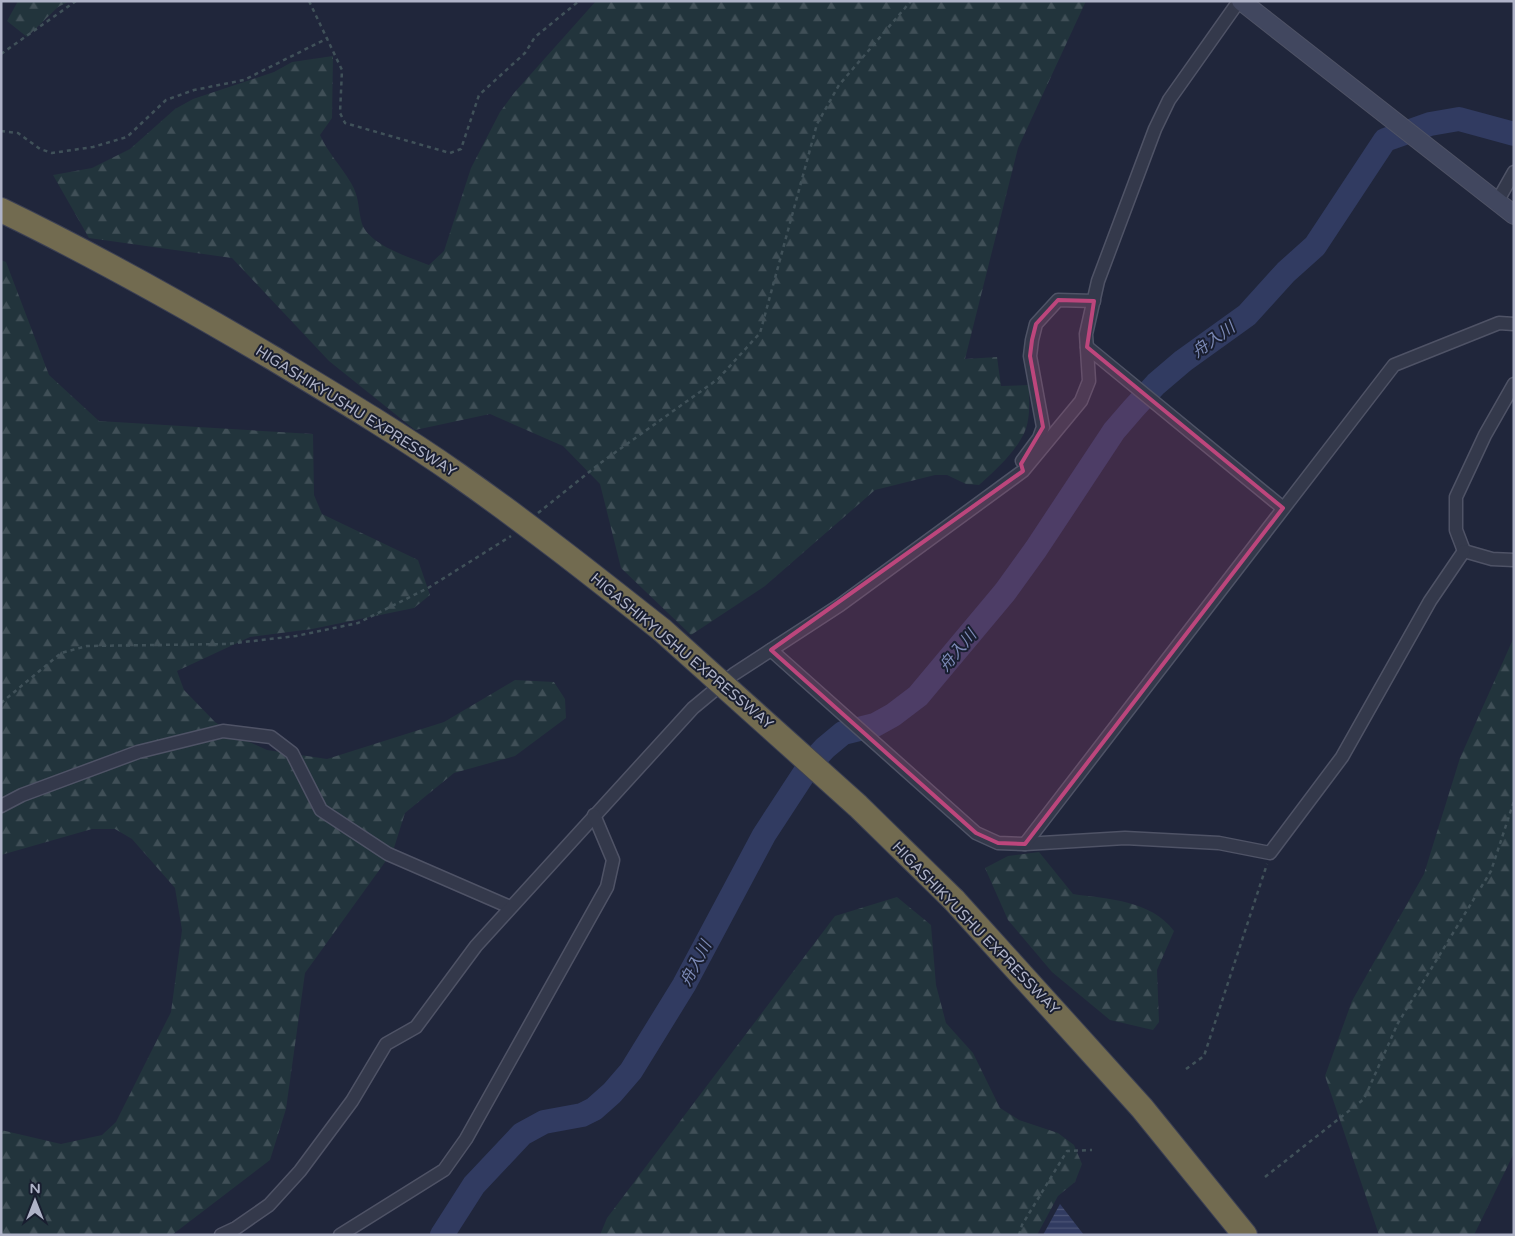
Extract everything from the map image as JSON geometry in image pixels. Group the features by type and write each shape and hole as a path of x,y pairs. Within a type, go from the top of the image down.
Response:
{"highway":[{"name":"HIGASHIKYUSHU EXPRESSWAY","path":"1,210 58,238 184,306 324,388 457,474 562,550 662,630 858,806 954,900 1142,1108 1245,1235"}],"street":[{"path":"221,1235 236,1228 269,1205 300,1171 352,1100 386,1044 416,1027 476,946 693,708 734,674 840,605 1023,470 1081,401 1089,381 1086,334 1098,281 1155,129 1169,100 1240,1 1514,216"},
{"path":"1497,202 1514,172"},
{"path":"1023,470 1021,464 1039,438 1042,427 1030,356 1036,324 1058,300 1094,301"},
{"path":"1025,844 1088,765 1394,365 1499,323 1514,324"},
{"path":"1087,348 1283,508"},
{"path":"1464,551 1456,530 1456,497 1485,435 1514,384"},
{"path":"771,650 976,833 998,843 1025,844 1124,838 1219,843 1270,853 1342,757 1430,601 1464,551"},
{"path":"1464,551 1492,559 1514,560"},
{"path":"1,806 22,795 138,752 223,731 271,737 292,753 321,810 388,854 510,907"},
{"path":"340,1235 444,1170 466,1139 607,887 613,860 594,815"}],"path":[{"path":"1,48 2,54 76,1"},
{"path":"309,1 342,70 340,113 345,123 450,153 461,149 479,94 525,53 535,37 578,1"},
{"path":"531,519 599,464 718,379 760,333 817,124 839,85 912,1"},
{"path":"1,131 18,133 40,149 52,153 93,147 128,137 166,100 194,90 244,80 328,38"},
{"path":"1,703 61,653 87,646 227,644 296,636 358,623 428,588 516,532"},
{"path":"1265,1177 1364,1099 1398,1023 1491,871 1514,801"},
{"path":"1186,1069 1204,1056 1270,853"},
{"path":"1019,1235 1022,1225 1067,1150 1092,1150"}],"highlighted area":[{"path":"1058,300 1094,301 1087,347 1283,508 1025,844 998,843 976,833 771,650 1023,471 1021,464 1043,427 1030,356 1036,324"}],"green space":[{"path":"18,1 70,1 58,7 27,37 7,21"},
{"path":"596,1 1086,1 1018,148 965,359 997,357 1001,386 1029,385 1029,416 1026,429 1016,447 979,485 966,484 947,475 935,475 875,490 765,586 691,635 621,568 600,484 563,446 490,414 415,430 329,361 232,258 89,238 53,175 92,168 130,149 175,109 193,99 274,72 292,62 333,56 332,118 320,135 354,188 364,228 379,243 400,254 429,265 444,251 471,168 500,112 514,93"},
{"path":"1,260 6,262 49,375 99,421 313,434 314,495 322,514 418,560 430,595 414,608 312,629 250,637 177,671 184,690 215,722 232,734 267,750 327,759 444,722 515,680 554,682 565,699 566,718 515,756 454,773 405,813 393,851 305,973 286,1109 270,1160 172,1235 1,1235 1,1130 61,1144 102,1135 116,1122 171,1012 182,930 175,888 132,839 115,829 92,829 1,855"},
{"path":"1514,637 1514,1153 1474,1235 1379,1235 1325,1076 1352,1001 1424,874 1460,758"},
{"path":"1039,852 1073,894 1114,900 1141,907 1164,921 1174,931 1157,970 1159,1022 1153,1030 1110,1020 1052,972 1008,920 985,868 1008,856"},
{"path":"897,897 931,925 936,985 946,1023 973,1053 1000,1108 1019,1120 1058,1133 1074,1145 1082,1164 1075,1182 1058,1196 1037,1235 600,1235 607,1218 835,916"}],"water":[{"path":"1060,1204 1084,1235 1043,1235"}],"waterway":[{"name":"舟入川","path":"442,1235 474,1185 522,1134 544,1122 582,1115 594,1109 612,1093 631,1071 684,985 764,835 811,763 843,733 875,725 893,715 918,696 1005,592 1036,549 1114,431 1156,384 1183,361 1247,315 1286,272 1315,246 1385,140 1430,124 1459,119 1514,134"}]}
